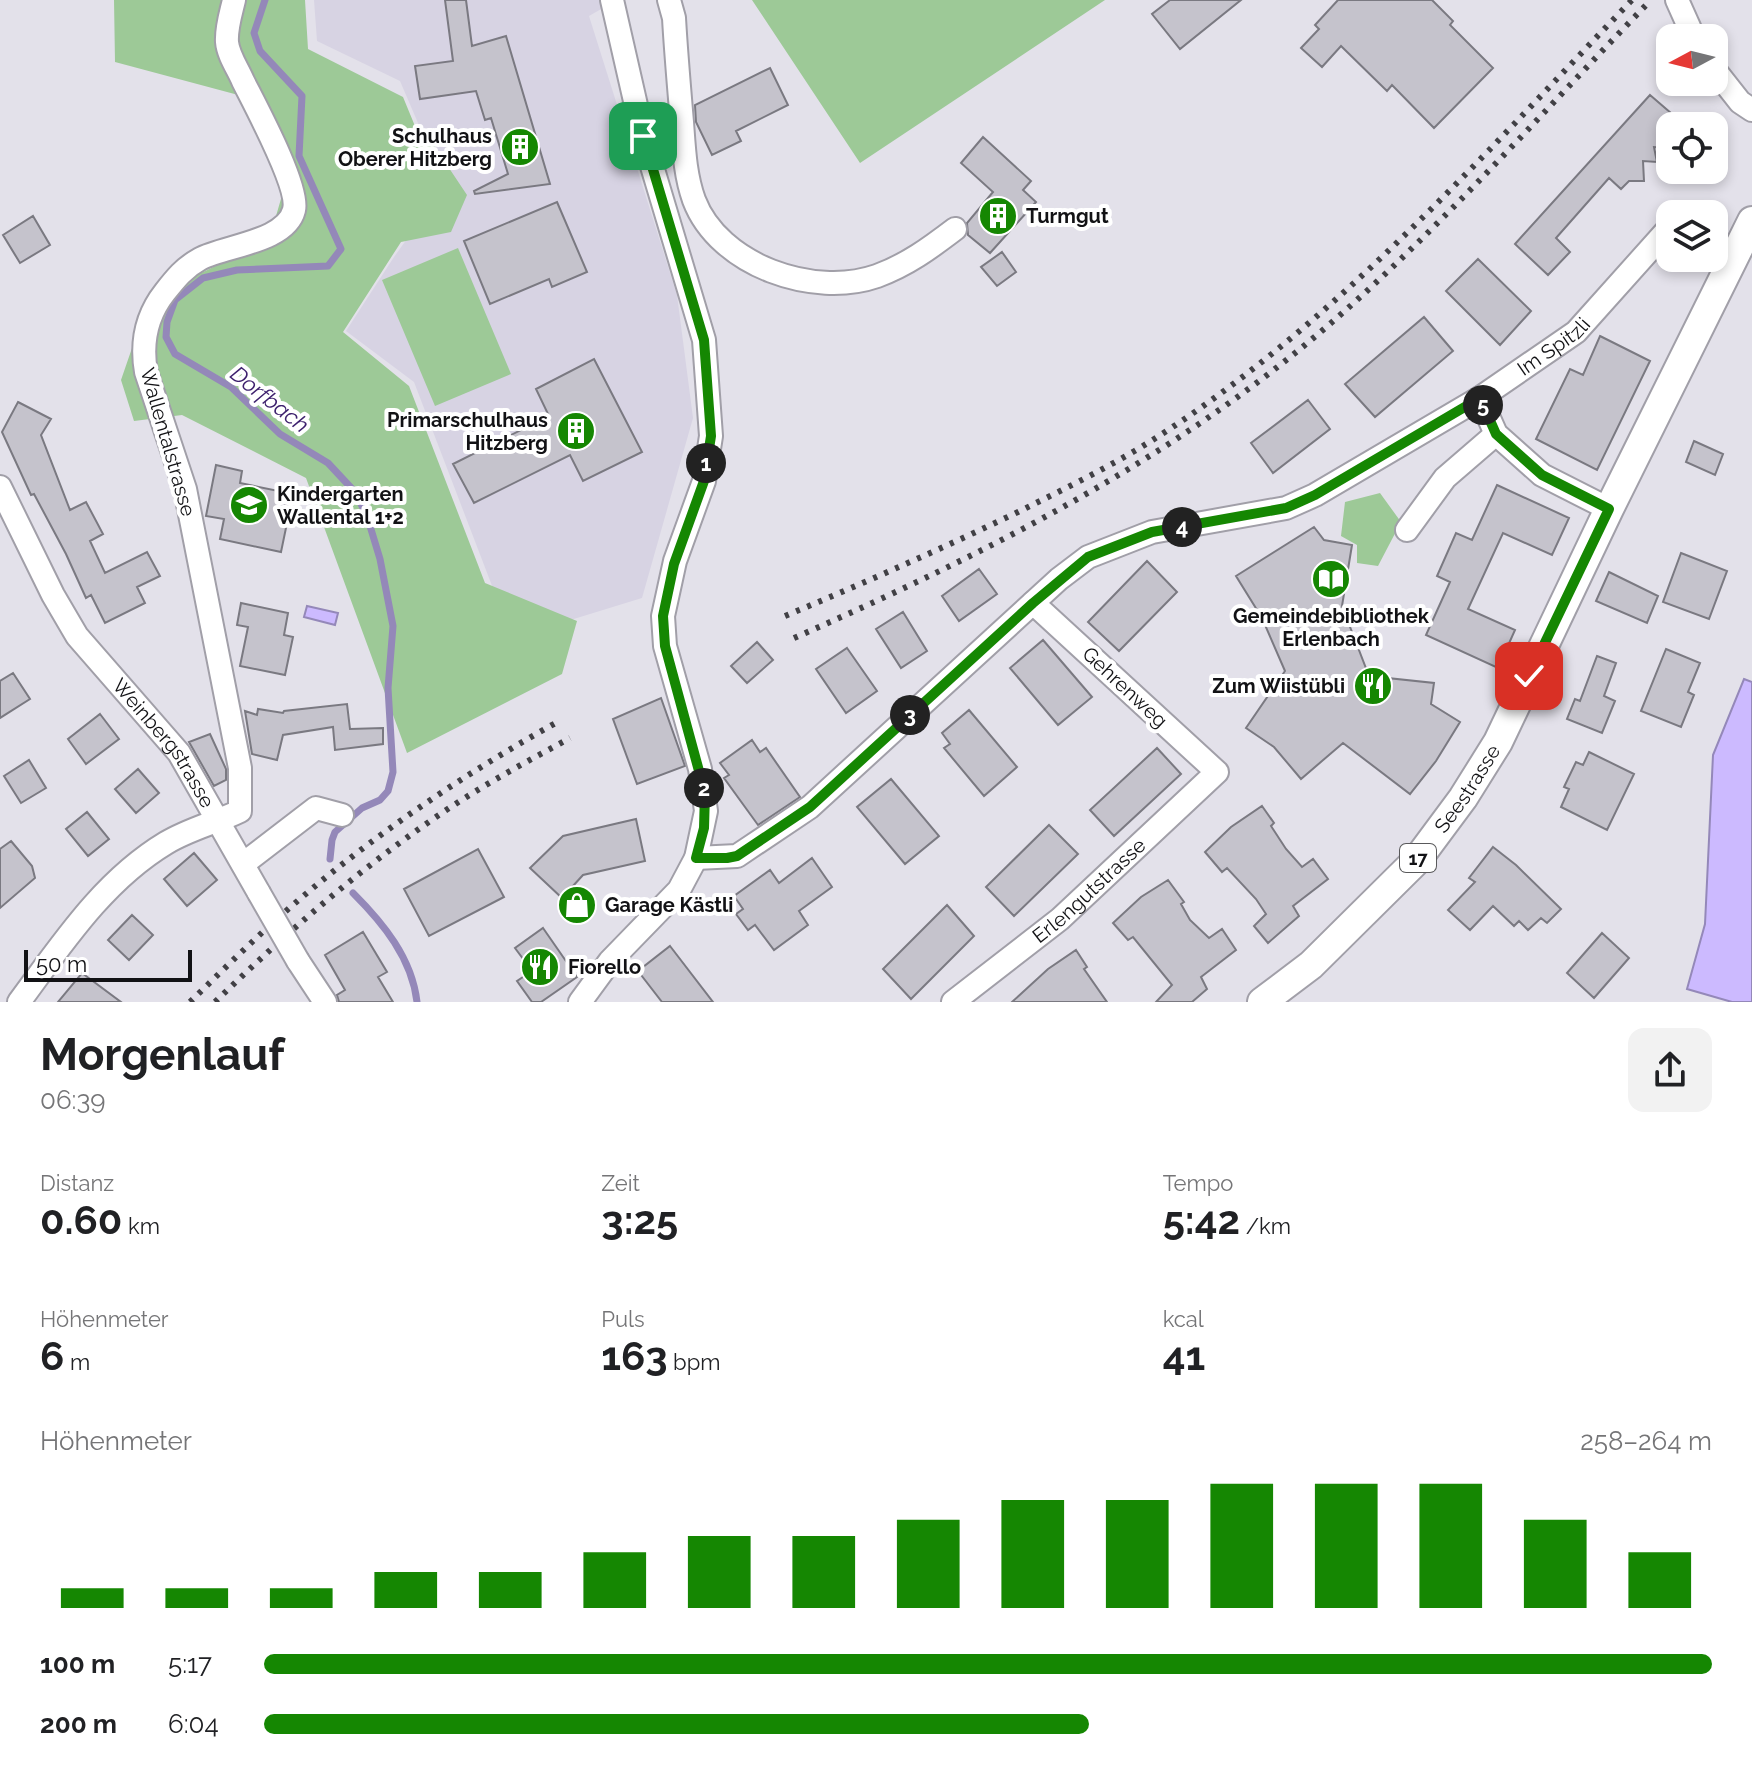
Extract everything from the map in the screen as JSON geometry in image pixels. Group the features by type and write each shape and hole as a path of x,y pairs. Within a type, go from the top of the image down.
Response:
{"main road":[{"name":"Seestrasse","path":"1262,1002 1311,965 1417,860 1463,798 1498,742 1752,221"}],"street":[{"name":"Wallentalstrasse","path":"220,821 240,811 240,768 185,489 146,372 143,353 149,316 182,270 213,253 266,238 289,220 295,209 293,191 284,167 229,52 227,28 234,0"},
{"path":"669,0 674,18 686,173 695,204 730,248 755,264 781,275 816,282 845,283 874,277 904,265 955,229"},
{"path":"1677,0 1688,24"},
{"path":"580,1002 610,961 679,890 696,858 704,828 705,793 665,646 663,616 674,564 704,481 711,436 704,340 643,136 621,2"},
{"path":"1728,87 1740,102 1752,110"},
{"name":"Im Spitzli","path":"696,858 737,856 810,807 1033,603 1088,557 1152,532 1286,508 1315,495 1480,398 1576,332 1656,243"},
{"path":"1480,398 1496,434 1542,475 1609,509"},
{"path":"1407,530 1445,478 1496,434"},
{"name":"Weinbergstrasse","path":"0,487 53,595 77,636 179,753 298,961 325,1002"},
{"name":"Gehrenweg","path":"1033,603 1217,772"},
{"name":"Erlengutstrasse","path":"953,1002 1060,919 1217,772"},
{"path":"243,864 316,808 342,815"},
{"path":"19,1002 68,934 137,863 187,831 220,821"}],"shaded area":[{"path":"314,0 617,0 589,16 677,295 693,418 642,598 512,638 414,382 346,331 445,186 400,81 317,41"},
{"path":"307,606 338,613 335,625 304,617"},
{"path":"1744,679 1752,682 1752,1002 1732,1002 1687,989 1705,924 1713,755"}],"green space":[{"path":"114,0 305,0 308,49 403,97 424,148 429,138 467,195 451,232 401,242 343,332 409,386 485,583 577,621 562,674 407,753 306,478 182,415 134,421 121,380 151,293 195,276 269,240 290,168 261,101 115,62"},
{"path":"752,0 1105,0 860,163"},
{"path":"458,248 511,374 435,406 382,280"},
{"path":"1380,493 1401,522 1378,566 1357,563 1357,545 1341,536 1345,502"}],"building":[{"name":"Schulhaus Oberer Hitzberg","path":"445,0 466,0 472,46 506,36 550,184 475,194 474,191 508,174 491,118 485,120 476,91 420,99 415,66 453,61"},
{"path":"1170,0 1241,0 1180,49 1152,14"},
{"path":"1338,0 1432,0 1453,21 1450,25 1493,68 1434,128 1392,85 1387,91 1341,46 1322,67 1301,48 1319,29 1315,25"},
{"path":"770,68 788,105 736,131 741,141 712,155 696,122 695,105"},
{"path":"1650,95 1670,112 1656,112 1656,162 1643,161 1644,181 1629,181 1621,189 1609,178 1556,238 1570,252 1548,275 1515,244"},
{"name":"Turmgut","path":"983,137 1031,181 1023,190 1036,202 990,253 968,235 967,223 993,192 961,163"},
{"path":"557,202 587,272 552,287 549,279 490,304 464,241"},
{"path":"33,216 50,245 20,263 3,235"},
{"path":"1002,252 1016,272 997,286 981,267"},
{"path":"1478,259 1531,311 1500,345 1446,291"},
{"path":"1424,317 1453,351 1375,417 1345,384"},
{"path":"1600,336 1650,361 1597,470 1536,439 1570,369 1583,375"},
{"name":"Primarschulhaus Hitzberg","path":"594,359 642,452 583,481 570,455 474,503 453,464 549,416 536,389"},
{"path":"1308,400 1330,429 1273,473 1251,443"},
{"path":"18,402 51,419 41,435 70,510 86,502 103,534 90,541 105,573 147,552 160,576 137,587 145,603 105,623 91,595 86,598 34,494 31,495 2,432"},
{"path":"1694,441 1723,454 1715,475 1686,462"},
{"name":"Kindergarten Wallental 1+2","path":"216,465 242,471 240,483 293,494 281,552 220,539 224,519 206,516"},
{"path":"1497,485 1569,518 1552,555 1503,533 1468,609 1515,630 1498,668 1426,635 1450,582 1437,576 1456,533 1472,540"},
{"path":"1314,527 1324,540 1352,545 1342,606 1369,676 1434,683 1431,704 1460,722 1436,761 1410,794 1343,743 1301,779 1274,747 1246,728 1285,671 1262,618 1236,576"},
{"path":"1681,553 1727,571 1709,619 1663,602"},
{"path":"1147,561 1177,592 1119,651 1088,622"},
{"path":"979,569 997,594 959,621 942,596"},
{"path":"1609,572 1658,596 1647,623 1596,601"},
{"path":"241,603 288,613 284,635 293,637 285,675 240,666 248,627 237,625"},
{"path":"903,612 927,651 901,668 876,629"},
{"path":"1043,640 1092,697 1058,725 1010,668"},
{"path":"757,642 773,660 747,683 731,666"},
{"path":"847,648 877,691 846,713 816,669"},
{"path":"1666,649 1700,663 1688,692 1694,695 1681,727 1641,711"},
{"path":"1597,656 1616,663 1604,696 1615,701 1602,733 1567,719 1575,699 1580,701"},
{"path":"13,673 30,699 0,718 0,681"},
{"path":"661,698 685,766 637,784 613,719"},
{"path":"347,704 350,729 383,728 383,744 335,750 333,727 283,735 277,760 252,754 245,711 257,715 258,709 283,713"},
{"path":"969,710 1017,767 984,796 944,748 950,744 942,733"},
{"path":"100,714 119,739 86,764 68,739"},
{"path":"210,734 226,769 226,780 214,786 189,742"},
{"path":"752,740 760,752 766,748 800,797 758,825 724,778 729,775 720,763"},
{"path":"1157,748 1181,774 1114,836 1090,810"},
{"path":"1589,752 1634,774 1607,830 1561,807 1569,789 1564,787 1576,762 1583,765"},
{"path":"29,760 46,788 21,803 4,776"},
{"path":"138,769 159,793 136,813 115,789"},
{"path":"891,779 939,836 905,864 857,807"},
{"path":"1262,806 1286,849 1302,867 1313,859 1328,879 1293,906 1299,916 1268,943 1254,926 1266,914 1256,899 1227,868 1222,872 1205,852 1231,827"},
{"path":"87,812 109,839 88,856 66,829"},
{"path":"636,819 645,861 583,875 562,898 530,868 563,836"},
{"path":"1049,825 1078,854 1014,916 986,887"},
{"path":"11,841 32,866 35,878 0,908 0,849"},
{"path":"1493,847 1561,909 1547,923 1541,918 1528,930 1519,921 1514,926 1493,906 1470,930 1448,910 1475,882 1469,878"},
{"path":"478,849 504,897 429,936 404,889"},
{"path":"194,853 217,880 187,906 164,879"},
{"path":"812,858 832,887 799,911 808,925 774,950 755,925 748,930 736,914 743,909 734,896 770,870 779,883"},
{"path":"1168,880 1184,902 1181,904 1190,920 1209,938 1222,929 1236,950 1201,977 1207,989 1192,1002 1156,1002 1172,985 1133,937 1128,940 1113,923 1141,897"},
{"path":"947,905 974,936 911,999 883,969"},
{"path":"132,915 153,935 129,960 108,940"},
{"path":"543,928 577,977 541,1002 532,1002 517,981 532,971 515,948"},
{"path":"363,932 387,972 378,977 393,1002 339,1002 337,995 345,990 325,955"},
{"path":"1602,933 1629,958 1594,998 1567,973"},
{"path":"670,946 713,1002 662,1002 638,971"},
{"path":"1076,950 1087,967 1084,969 1107,1002 1012,1002 1048,969"},
{"path":"82,973 121,1002 58,1002"}],"waterway":[{"name":"Dorfbach","path":"265,0 254,33 260,51 302,96 299,156 341,249 328,266 237,270 203,278 175,300 167,322 166,337 175,354 231,387 280,434 328,463 355,492 367,516 380,559 393,626 388,688 393,772 388,791 380,800 362,808 335,832 330,859"},
{"name":"Dorfbach","path":"353,893 394,942 409,971 417,1002"}],"railway":[{"path":"785,616 1073,485 1145,445 1228,388 1351,286 1409,231 1632,0"},
{"path":"794,638 936,573 1075,500 1142,461 1270,372 1331,323 1414,246 1651,0"},
{"path":"190,1002 244,949 362,849 459,781 561,720"},
{"path":"215,1002 323,904 409,836 471,794 570,738"}],"place":[{"name":"Schulhaus Oberer Hitzberg","path":"520,147"},
{"name":"Turmgut","path":"998,216"},
{"name":"Primarschulhaus Hitzberg","path":"576,431"},
{"name":"Kindergarten Wallental 1+2","path":"249,505"},
{"name":"Gemeindebibliothek Erlenbach","path":"1331,579"},
{"name":"Zum Wiistübli","path":"1373,686"},
{"name":"Garage Kästli","path":"577,905"},
{"name":"Fiorello","path":"540,967"}],"route":[{"path":"643,136 704,340 711,436 704,481 674,564 663,616 665,646 705,793 704,828 696,858 737,856 810,807 1059,579 1088,557 1152,532 1286,508 1315,495 1480,398 1496,434 1542,475 1609,509 1529,676"}]}
